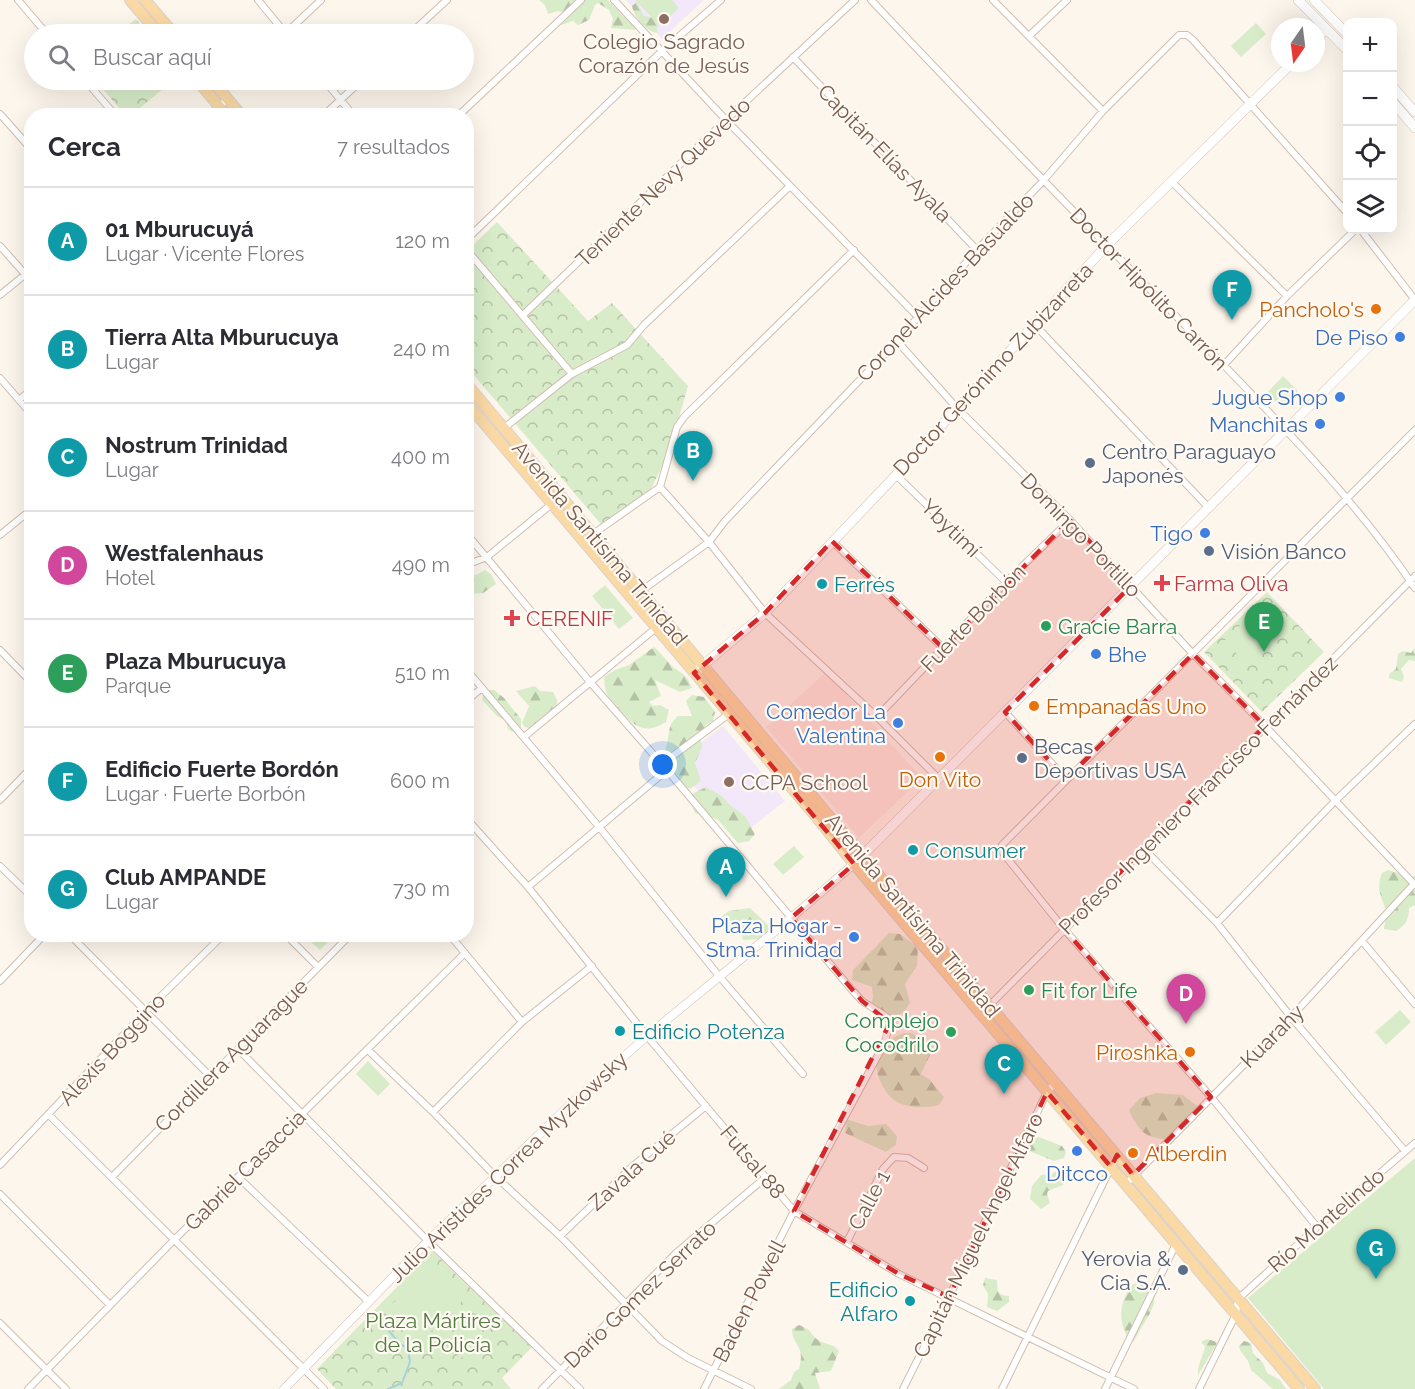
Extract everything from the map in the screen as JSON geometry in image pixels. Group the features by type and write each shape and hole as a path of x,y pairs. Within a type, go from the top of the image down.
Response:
{"main road":[{"path":"130,0 150,24"},
{"path":"145,0 165,24"},
{"path":"1298,0 1343,47"},
{"path":"1314,0 1343,31"},
{"path":"1326,29 1338,31 1343,37"},
{"name":"Doctor Gerónimo Zubizarreta","path":"694,673 765,614 1107,245 1283,72"},
{"path":"205,90 219,106"},
{"path":"220,90 235,108"},
{"path":"1397,92 1415,112"},
{"path":"1397,107 1415,128"},
{"path":"854,864 1415,300"},
{"name":"Avenida Santísima Trinidad","path":"474,392 1315,1389"},
{"name":"Avenida Santísima Trinidad","path":"474,411 1299,1389"},
{"path":"914,935 924,928"}],"street":[{"path":"18,0 38,24"},
{"path":"258,0 278,24"},
{"path":"296,24 321,0"},
{"path":"421,24 447,0"},
{"path":"466,108 581,0"},
{"path":"614,0 726,120 917,316"},
{"path":"474,232 662,51 721,0"},
{"name":"Teniente Nevy Quevedo","path":"523,315 855,0"},
{"name":"Doctor Hipólito Carrón","path":"871,0 1043,181 1287,430 1413,578 1415,588"},
{"path":"993,0 1103,111"},
{"path":"1029,36 1067,0"},
{"name":"Coronel Alcides Basualdo","path":"641,591 709,542 726,521 897,341 977,250 1043,181 1103,111 1173,39 1184,34 1192,40 1251,104"},
{"name":"Capitán Elías Ayala","path":"793,57 977,250"},
{"path":"94,90 109,108"},
{"path":"333,90 348,108"},
{"path":"331,108 351,90"},
{"path":"219,106 228,99"},
{"path":"1251,104 1343,209"},
{"path":"0,114 24,141"},
{"path":"1172,182 1287,296"},
{"path":"504,428 572,374 627,345 644,325 790,186"},
{"path":"1224,365 1287,296 1351,234"},
{"path":"1364,234 1415,300"},
{"path":"0,246 24,273"},
{"path":"593,534 660,488 677,427 684,417 854,250"},
{"path":"474,258 572,374"},
{"path":"0,296 24,275"},
{"path":"1033,323 1209,508"},
{"name":"Domingo Portillo","path":"897,341 956,407 1070,520 1193,654 1265,726 1415,884"},
{"path":"0,378 24,406"},
{"path":"19,400 24,396"},
{"path":"1317,1227 1211,1096 1064,929 1003,853 1002,845 1415,430"},
{"name":"Ybytimí","path":"896,475 1006,582"},
{"path":"660,488 709,542 765,614 877,717 939,779"},
{"path":"474,562 487,557 561,496"},
{"path":"0,536 24,515"},
{"name":"Fuerte Borbón","path":"877,717 1006,582 1070,520"},
{"path":"832,541 942,648"},
{"path":"474,542 791,918"},
{"name":"Profesor Ingeniero Francisco Fernández","path":"981,1014 1413,578"},
{"path":"524,737 656,628"},
{"path":"0,650 24,675"},
{"path":"474,678 600,828 719,976 803,1074"},
{"path":"474,695 482,688"},
{"path":"1005,712 1066,779"},
{"path":"662,764 729,714"},
{"path":"1217,923 1335,801 1415,724"},
{"path":"1409,730 1415,737"},
{"path":"528,887 667,770"},
{"path":"0,800 24,775"},
{"name":"Futsal 88","path":"474,827 528,887 647,1036 794,1210 898,1274 1134,1389"},
{"path":"1145,850 1217,923 1291,1017 1405,1151"},
{"name":"Julio Aristides Correa Myzkowsky","path":"284,1389 428,1241 647,1036 854,864"},
{"path":"0,866 24,889"},
{"name":"Kuarahy","path":"1126,1184 1291,1017 1415,884"},
{"name":"Baden Powell","path":"704,1389 794,1210 884,1044 891,1023 887,1017 857,996 791,918"},
{"path":"1362,941 1415,1004"},
{"path":"0,981 37,942"},
{"path":"77,942 210,1076"},
{"name":"Alexis Boggino","path":"0,1165 146,1011 216,942"},
{"path":"293,942 318,967"},
{"name":"Cordillera Aguarague","path":"112,1177 343,942"},
{"path":"456,942 522,1022"},
{"name":"Gabriel Casaccia","path":"28,1389 174,1240 465,953"},
{"path":"433,1112 522,1022 592,966"},
{"path":"238,1049 428,1241 580,1389"},
{"path":"368,1050 496,1177 560,1236 662,1341 688,1358 751,1389"},
{"name":"Capitán Miguel Angel Alfaro","path":"903,1389 1047,1092 1055,1083"},
{"name":"Zavala Cué","path":"560,1236 634,1165 706,1106"},
{"path":"49,1115 324,1389"},
{"name":"Río Montelindo","path":"1239,1299 1317,1227 1415,1143"},
{"path":"1002,1389 1117,1155"},
{"name":"Calle 1","path":"847,1242 883,1169 894,1157 908,1158 924,1168"},
{"name":"Dario Gomez Serrato","path":"542,1389 676,1253 766,1177"},
{"path":"238,1178 369,1302"},
{"path":"0,1194 110,1305"},
{"path":"1105,1389 1176,1244"},
{"path":"1199,1389 1236,1314 1239,1299"},
{"path":"0,1323 66,1389"}],"highlighted area":[{"path":"1070,520 1131,586 1005,712 1066,779 1193,654 1265,726 1064,929 1211,1097 1133,1175 1117,1155 1111,1167 1047,1092 949,1297 899,1274 794,1211 890,1023 862,1001 791,918 854,864 694,673 765,613 832,541 943,648"}],"shaded area":[{"name":"Colegio Sagrado Corazón de Jesús","path":"626,0 704,0 662,39"},
{"path":"826,672 922,778 859,838 766,727"},
{"name":"CCPA School","path":"723,726 785,801 738,838 674,763"}],"green space":[{"path":"539,0 608,0 624,17 636,23 637,30 611,28 613,19 609,10 598,3 589,20 578,25 573,21 561,25 564,13 558,11 548,14 545,5"},
{"path":"635,0 672,0 679,8 660,26"},
{"path":"637,2 644,16 653,18 658,24 657,33 648,29 638,19 632,6"},
{"path":"136,19 140,24 129,24"},
{"path":"1256,23 1266,34 1241,57 1231,46"},
{"path":"104,90 162,90 140,108 119,108"},
{"path":"497,222 588,321 612,303 688,386 669,452 648,495 605,529 474,375 474,244"},
{"path":"1283,376 1298,391 1282,408 1267,393"},
{"path":"485,570 491,574 496,584 483,593 474,594 474,575"},
{"path":"605,585 633,618 619,629 592,596"},
{"path":"1267,592 1324,652 1262,712 1204,652"},
{"path":"1267,599 1285,618 1243,660 1224,641"},
{"path":"654,647 672,666 686,676 692,688 680,692 655,680 661,696 649,702 653,706 660,705 669,710 666,722 659,726 646,728 631,721 611,699 605,689 604,677 629,665"},
{"path":"1415,648 1415,661 1409,660 1401,669 1404,676 1402,682 1389,678 1389,674 1396,669 1398,654 1403,651 1411,653"},
{"path":"535,686 540,691 553,692 557,700 558,711 534,729 525,727 522,723 529,706 516,691"},
{"path":"494,690 504,698 521,719 521,728 512,732 508,729 506,721 497,716 482,700 484,692"},
{"path":"692,695 704,697 715,712 713,721 700,732 702,747 695,763 701,781 690,789 682,785 669,772 671,759 664,753 674,720 678,716 692,716 686,701"},
{"path":"706,787 722,796 745,816 755,834 749,841 738,843 717,819 695,813 690,795"},
{"path":"794,846 804,857 783,875 773,864"},
{"path":"1388,870 1398,873 1408,881 1415,875 1415,905 1409,908 1406,921 1396,931 1384,929 1386,912 1379,883 1382,873"},
{"path":"750,908 769,926 769,933 762,939 743,940 741,933 724,925 722,916 729,911"},
{"path":"889,933 900,934 918,947 917,966 905,984 910,1003 904,1012 890,1019 870,1007 873,998 872,987 852,980 853,970"},
{"path":"311,942 328,942 320,950"},
{"path":"1400,1010 1411,1022 1386,1045 1375,1032"},
{"path":"904,1033 912,1033 931,1044 930,1055 921,1074 930,1080 944,1097 939,1105 907,1106 890,1097 882,1085 877,1068 879,1053 889,1041"},
{"path":"368,1061 390,1084 378,1096 356,1074"},
{"path":"1156,1093 1183,1095 1202,1110 1171,1141 1144,1133 1129,1110 1140,1098"},
{"path":"846,1119 868,1126 886,1124 897,1136 896,1145 886,1152 845,1133"},
{"path":"1039,1137 1062,1146 1066,1152 1064,1158 1054,1161 1029,1151 1026,1140"},
{"path":"1415,1158 1415,1389 1324,1389 1248,1298"},
{"path":"1061,1167 1067,1172 1063,1185 1048,1191 1050,1203 1041,1209 1030,1199 1032,1186 1041,1175 1052,1174"},
{"name":"Plaza Mártires de la Policía","path":"432,1251 532,1347 502,1378 511,1389 336,1389 317,1369"},
{"path":"432,1264 465,1298 418,1344 385,1311"},
{"path":"985,1278 997,1280 999,1293 1009,1296 1009,1302 997,1311 987,1307 988,1294 983,1285"},
{"path":"1140,1283 1152,1290 1154,1300 1148,1316 1132,1343 1124,1329 1122,1306 1133,1284"},
{"path":"474,1320 478,1356 458,1358 455,1321"},
{"path":"799,1325 809,1330 818,1340 839,1351 831,1371 815,1373 820,1389 779,1389 791,1380 794,1372 799,1369 801,1355 792,1329"},
{"path":"1207,1339 1217,1342 1198,1375 1205,1346 1201,1342"},
{"path":"1244,1341 1251,1343 1253,1353 1263,1363 1267,1373 1280,1380 1286,1389 1273,1389 1251,1370 1239,1346"}],"waterway":[{"path":"381,1321 399,1343 408,1349 410,1362 402,1383 388,1389"}],"place":[{"name":"Colegio Sagrado Corazón de Jesús","path":"664,19"},
{"name":"Pancholo's","path":"1376,309"},
{"name":"Edificio Fuerte Bordón","path":"1232,320"},
{"name":"De Piso","path":"1400,337"},
{"name":"Jugue Shop","path":"1340,397"},
{"name":"Manchitas","path":"1320,424"},
{"name":"Centro Paraguayo Japonés","path":"1090,463"},
{"name":"Tierra Alta Mburucuya","path":"693,481"},
{"name":"Tigo","path":"1205,533"},
{"name":"Visión Banco","path":"1209,551"},
{"name":"Farma Oliva","path":"1162,583"},
{"name":"Ferrés","path":"822,584"},
{"name":"CERENIF","path":"512,618"},
{"name":"Gracie Barra","path":"1046,626"},
{"name":"Plaza Mburucuya","path":"1264,652"},
{"name":"Bhe","path":"1096,654"},
{"name":"Empanadas Uno","path":"1034,706"},
{"name":"Comedor La Valentina","path":"898,723"},
{"name":"Don Vito","path":"940,757"},
{"name":"Becas Deportivas USA","path":"1022,758"},
{"name":"CCPA School","path":"729,782"},
{"name":"Consumer","path":"913,850"},
{"name":"01 Mburucuyá","path":"726,897"},
{"name":"Plaza Hogar - Stma. Trinidad","path":"854,937"},
{"name":"Fit for Life","path":"1029,990"},
{"name":"Westfalenhaus","path":"1186,1024"},
{"name":"Edificio Potenza","path":"620,1031"},
{"name":"Complejo Cocodrilo","path":"951,1032"},
{"name":"Piroshka","path":"1190,1052"},
{"name":"Nostrum Trinidad","path":"1004,1094"},
{"name":"Ditcco","path":"1077,1151"},
{"name":"Alberdin","path":"1133,1153"},
{"name":"Yerovia & Cia S.A.","path":"1183,1270"},
{"name":"Club AMPANDE","path":"1376,1279"},
{"name":"Edificio Alfaro","path":"910,1301"}]}
